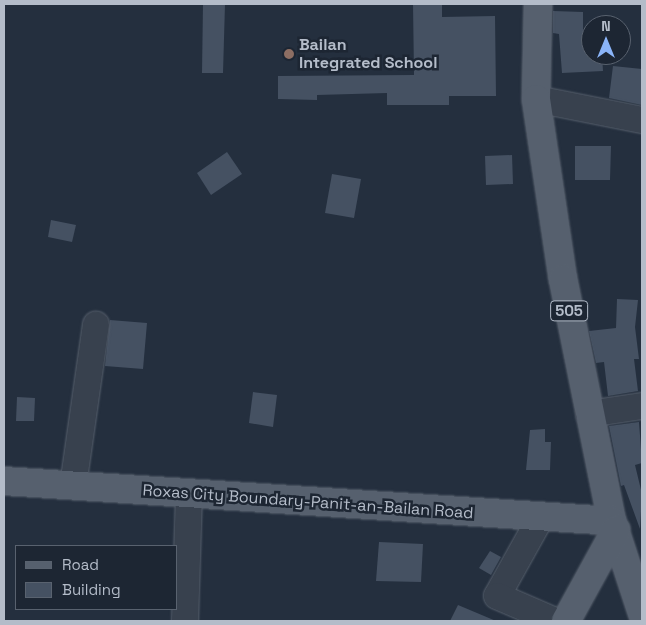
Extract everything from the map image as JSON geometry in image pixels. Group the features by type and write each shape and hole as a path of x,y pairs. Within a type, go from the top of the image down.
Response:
{"main road":[{"name":"505","path":"538,4 536,99 563,278 589,414 614,526 642,613"},
{"name":"Roxas City Boundary-Panit-an-Bailan Road","path":"4,481 541,517 614,526"},
{"path":"566,621 614,526"}],"street":[{"path":"536,99 642,120"},
{"path":"73,486 96,325"},
{"path":"589,414 642,406"},
{"path":"185,621 189,494"},
{"path":"541,517 497,596 555,621"}],"building":[{"path":"203,4 225,4 223,73 202,73"},
{"path":"413,4 442,4 442,17 495,16 496,96 449,96 449,105 387,105 387,93 317,95 317,100 278,99 278,76 414,75"},
{"path":"553,11 583,12 583,15 581,15 581,65 603,65 603,71 562,73 559,34 553,33"},
{"path":"613,66 642,69 642,105 609,98"},
{"path":"575,146 611,146 610,180 575,180"},
{"path":"227,152 242,174 211,195 197,173"},
{"path":"512,155 513,184 486,185 485,156"},
{"path":"332,174 361,179 354,218 325,213"},
{"path":"51,220 76,225 72,242 48,237"},
{"path":"617,299 638,300 635,327 639,359 634,359 638,391 608,396 604,362 596,363 589,331 616,328"},
{"path":"110,320 147,323 143,369 105,366"},
{"path":"253,392 277,395 273,427 249,423"},
{"path":"17,397 35,398 34,421 16,421"},
{"path":"639,422 642,463 635,465 642,494 640,529 624,485 621,486 609,426"},
{"path":"545,429 545,442 551,442 550,470 526,470 530,430"},
{"path":"379,542 423,544 421,582 376,581"},
{"path":"490,551 501,557 491,575 479,568"},
{"path":"458,605 496,621 450,621"}],"place":[{"name":"Bailan Integrated School","path":"289,54"}]}
